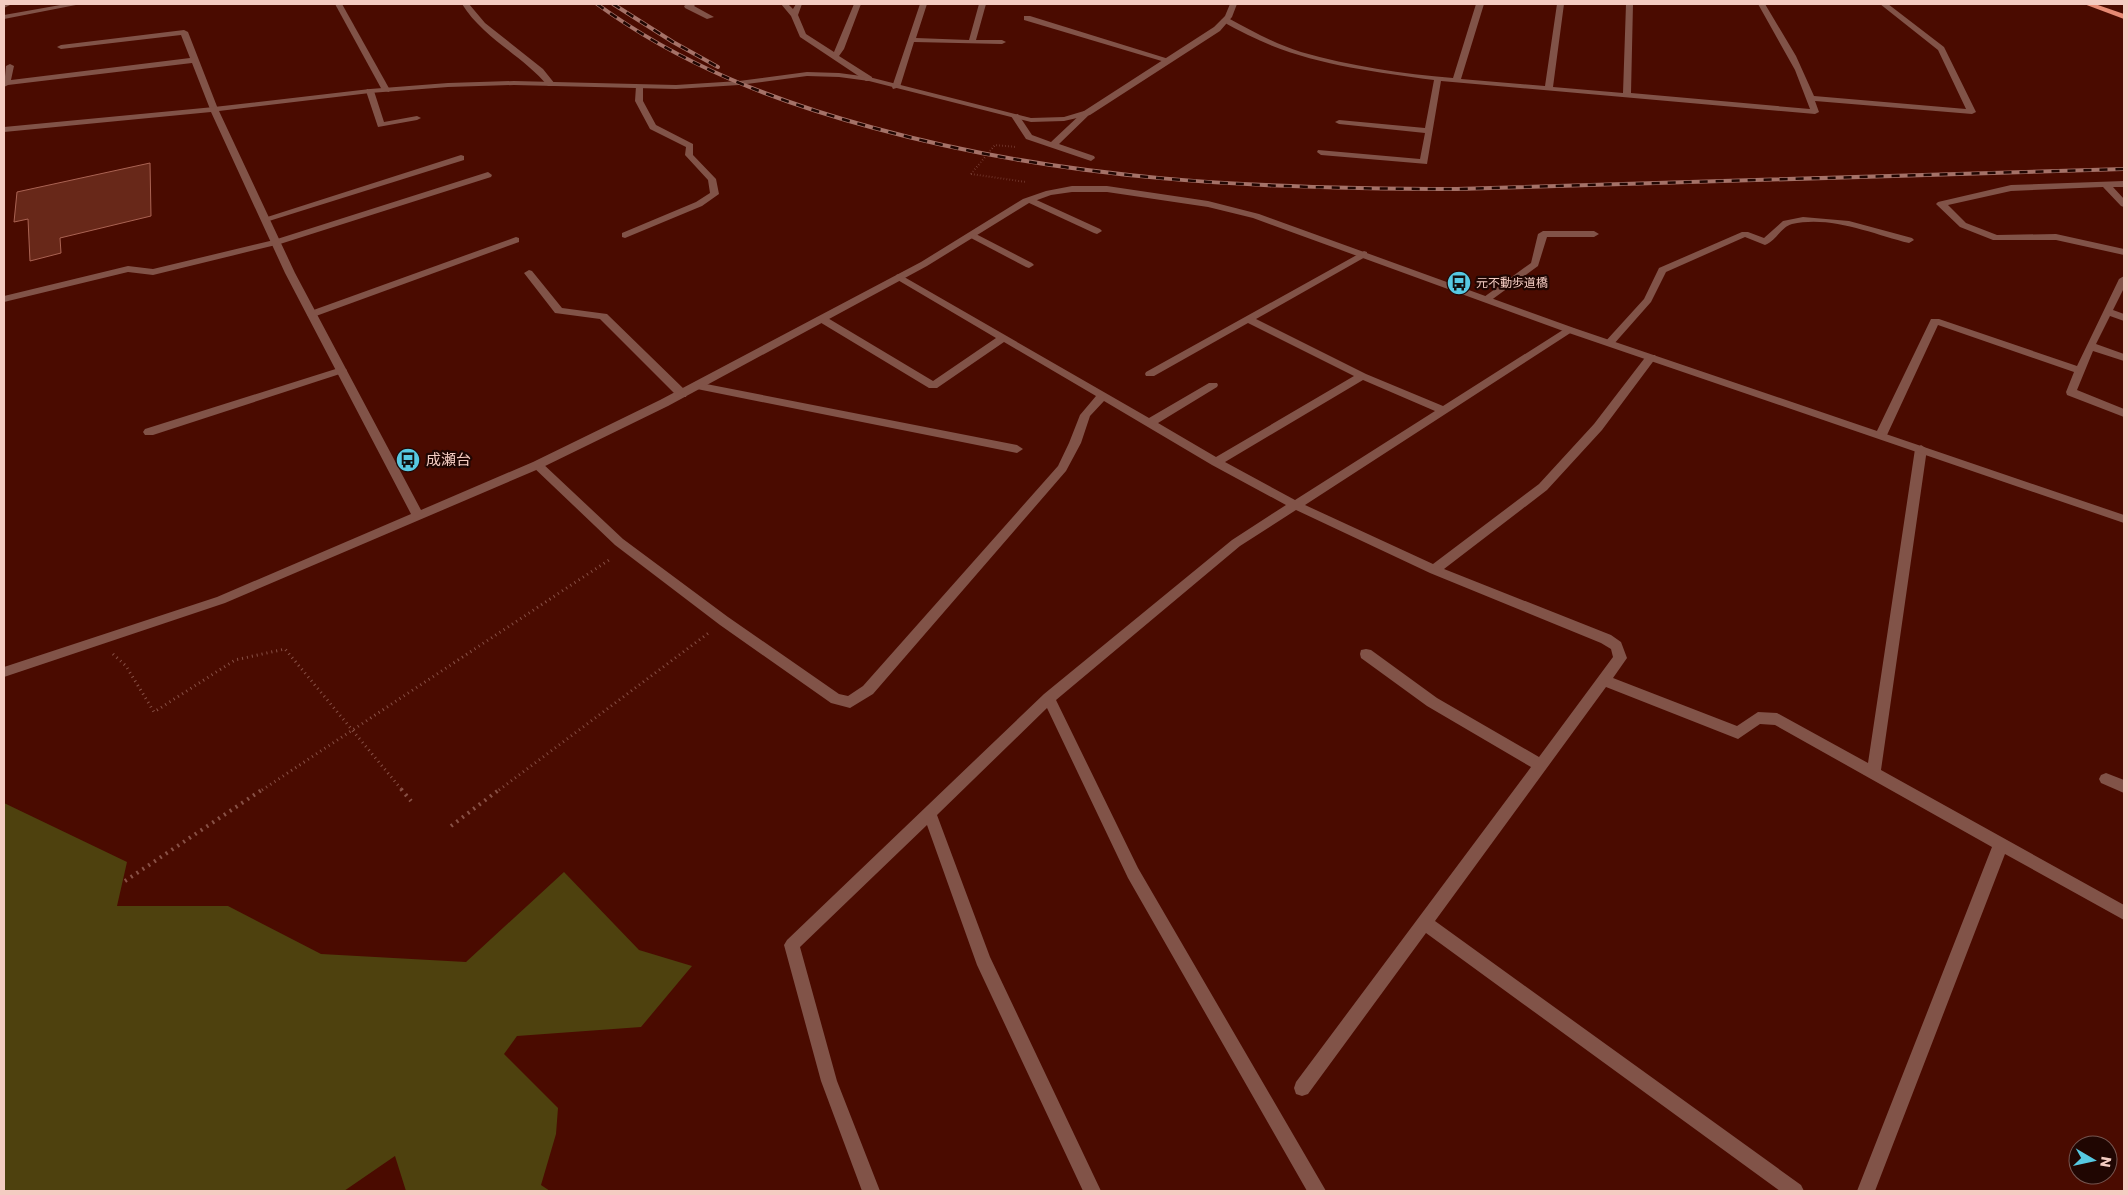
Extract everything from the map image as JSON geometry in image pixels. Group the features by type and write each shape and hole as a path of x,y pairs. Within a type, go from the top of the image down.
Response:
{"highway":[{"path":"2088,4 2124,17"}],"street":[{"path":"4,7 8,4"},
{"path":"4,17 73,4"},
{"path":"338,4 386,90"},
{"path":"465,4 482,25 540,71 551,84"},
{"path":"693,4 688,6 710,17"},
{"path":"784,4 794,15 803,35 869,79"},
{"path":"794,15 799,4"},
{"path":"834,56 840,49 858,4"},
{"path":"896,87 922,4"},
{"path":"972,42 983,4"},
{"path":"1052,145 1087,113 1217,29 1225,20 1233,4"},
{"path":"1456,80 1480,4"},
{"path":"1549,89 1561,4"},
{"path":"1627,96 1630,4"},
{"path":"1225,20 1266,41 1298,53 1356,67 1456,80 1815,112 1811,98 1779,32 1762,4"},
{"path":"1811,98 1972,112 1941,50 1884,4"},
{"path":"4,7 44,5 56,8"},
{"path":"1027,18 1168,60"},
{"path":"61,47 184,32 214,109 290,273 418,516"},
{"path":"911,40 1002,42"},
{"path":"10,66 5,84 195,60"},
{"path":"4,129 214,109 370,91 448,85 514,83 639,88 739,83 807,74 839,75 869,79 1031,120 1064,119 1087,113"},
{"path":"1321,152 1424,162 1438,78"},
{"path":"625,236 699,204 715,194 712,180 689,155 690,146 653,127 639,100 639,88"},
{"path":"370,91 381,125 416,118"},
{"path":"1015,116 1029,137 1091,158"},
{"path":"1339,122 1429,131"},
{"path":"266,219 462,158"},
{"path":"4,299 128,269 152,272 277,242 488,175"},
{"path":"2124,184 2012,188 1941,204 1963,225 1996,238 2056,237 2124,252"},
{"path":"2106,185 2124,204"},
{"path":"4,672 100,642 220,600 537,465 682,394 822,319 899,277 1030,200 1049,193 1072,189 1107,189 1144,193 1208,204 1256,216 1570,330 2124,519"},
{"path":"1030,200 1097,231"},
{"path":"1609,343 1648,300 1662,270 1745,234 1765,242 1787,222 1814,220 1849,224 1909,240"},
{"path":"1488,300 1535,264 1543,234 1594,234"},
{"path":"972,235 1028,265"},
{"path":"312,314 516,240"},
{"path":"1150,374 1364,254"},
{"path":"529,273 559,311 603,316 682,394"},
{"path":"899,277 1216,462 1295,505 1434,570 1606,639 1616,646 1620,658 1302,1088"},
{"path":"2124,279 2090,346 2071,392 2124,413"},
{"path":"2108,311 2124,318"},
{"path":"822,319 933,386 1003,338"},
{"path":"1248,319 1362,376 1444,411"},
{"path":"1881,435 1935,321 2079,370"},
{"path":"870,1191 829,1080 792,945 1049,698 1236,543 1570,330"},
{"path":"2090,346 2124,358"},
{"path":"1434,570 1543,487 1598,427 1651,358"},
{"path":"149,432 342,370"},
{"path":"1216,462 1362,376"},
{"path":"1150,423 1213,385"},
{"path":"696,386 1017,449"},
{"path":"537,465 627,548 724,621 836,699 850,702 868,690 1062,468 1075,443 1086,415 1102,396"},
{"path":"1874,773 1921,449"},
{"path":"1366,654 1432,702 1540,765"},
{"path":"1604,680 1738,733 1758,718 1777,719 2124,913"},
{"path":"1049,698 1133,873 1316,1191"},
{"path":"2106,779 2124,787"},
{"path":"929,812 983,960 1092,1191"},
{"path":"1866,1191 2001,844"},
{"path":"1423,922 1795,1191"}],"path":[{"path":"995,145 971,174 1030,183"},
{"path":"125,881 627,548"},
{"path":"451,826 724,621"},
{"path":"100,642 126,666 154,712 235,660 285,649 412,801"}],"shaded area":[{"path":"4,803 127,862 117,906 228,906 321,954 466,962 564,872 639,950 692,966 641,1027 517,1036 504,1054 558,1108 556,1134 541,1185 550,1191 406,1191 395,1156 344,1191 4,1191"}],"building":[{"path":"150,163 151,216 60,238 61,253 30,261 28,219 14,222 17,192"}],"railway":[{"path":"597,4 629,26 695,63 730,79 800,106 874,128 946,146 1091,171 1236,184 1383,189 1457,189 2124,169"},
{"path":"613,4 673,42 718,67"}],"place":[{"name":"元不動歩道橋","path":"1459,283"},
{"name":"成瀬台","path":"408,460"}]}
